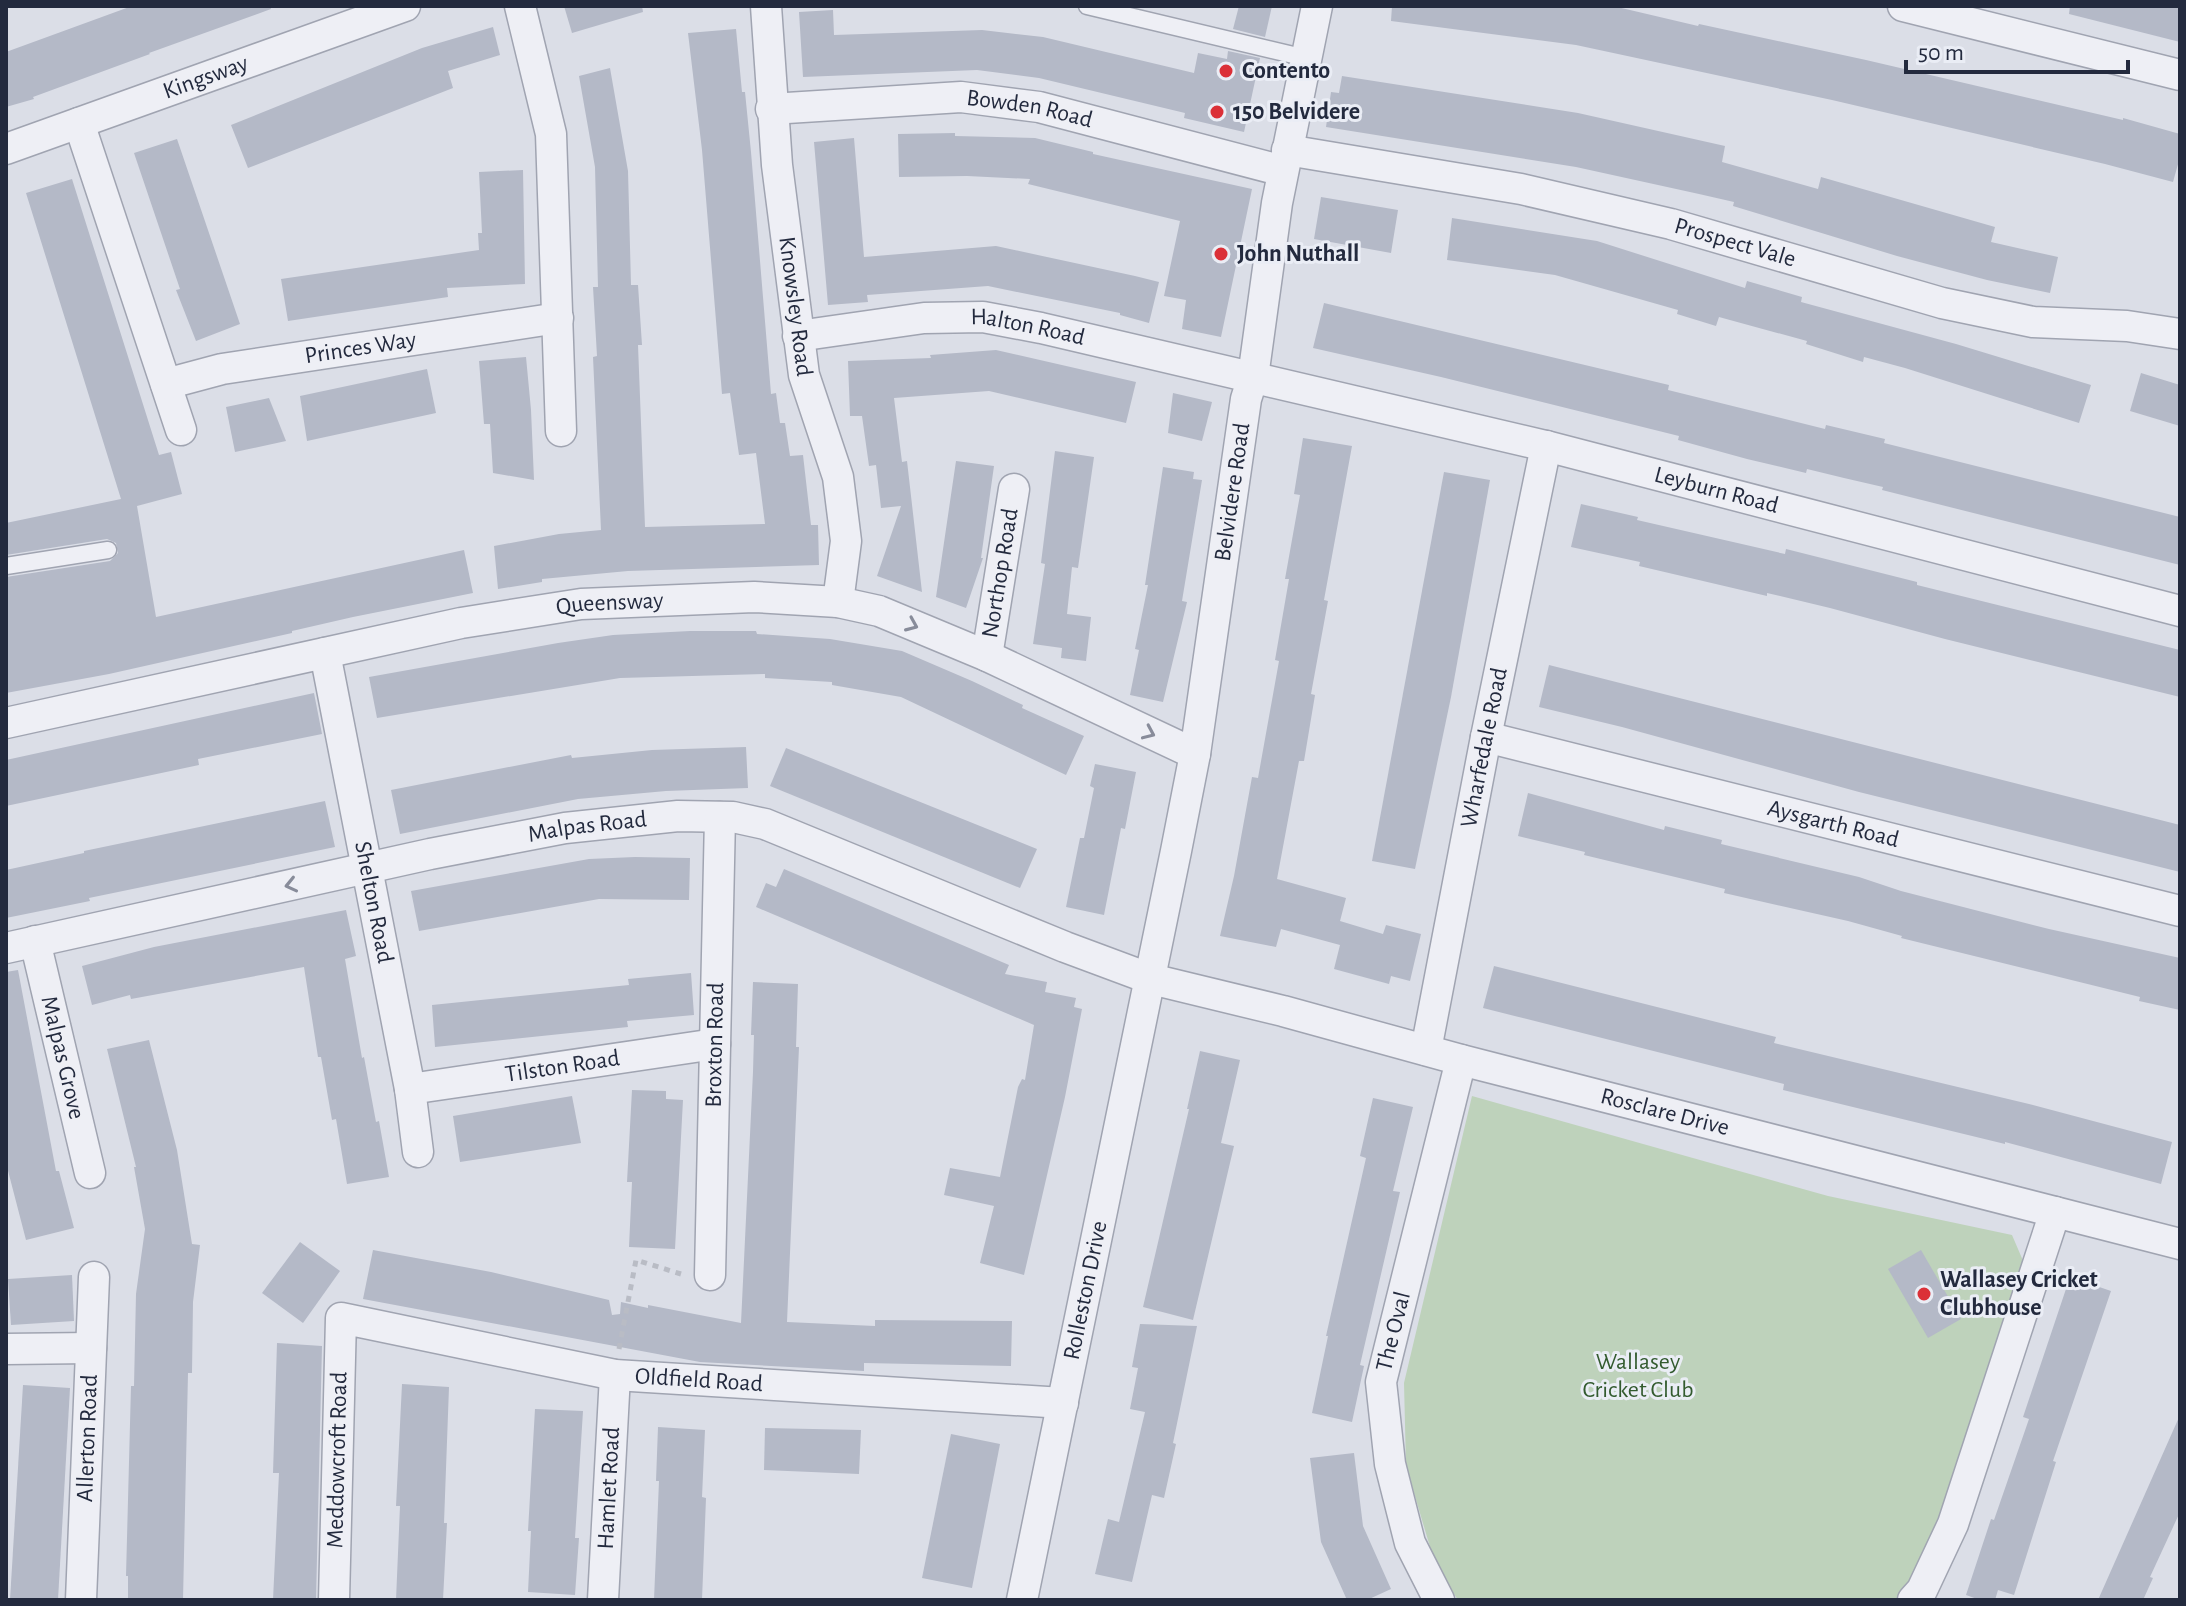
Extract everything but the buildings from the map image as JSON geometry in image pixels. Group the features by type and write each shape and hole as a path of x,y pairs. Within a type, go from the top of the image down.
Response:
{"street":[{"name":"Kingsway","path":"6,149 360,13 405,6"},
{"path":"520,6 551,134 561,431"},
{"name":"Knowsley Road","path":"766,6 771,109 798,336 804,375 838,477 846,541 838,602"},
{"name":"Belvidere Road","path":"1151,979 1195,754 1246,399 1253,377 1285,161 1317,6"},
{"path":"1903,6 2180,75"},
{"name":"Bowden Road","path":"771,109 961,97 1039,107 1285,161"},
{"path":"79,123 181,430"},
{"name":"Prospect Vale","path":"1285,161 1521,189 1671,224 1942,303 2033,322 2127,326 2180,334"},
{"name":"Halton Road","path":"798,336 924,318 983,317 1253,377"},
{"name":"Princes Way","path":"166,384 222,369 558,318"},
{"name":"Leyburn Road","path":"1253,377 1546,446 2180,611"},
{"name":"Wharfedale Road","path":"1426,1050 1546,446"},
{"name":"Northop Road","path":"987,656 1014,489"},
{"name":"Queensway","path":"6,723 461,623 581,604 754,597 838,602 879,611 987,656 1195,754"},
{"name":"Shelton Road","path":"325,653 410,1089 418,1152"},
{"name":"Aysgarth Road","path":"1486,737 2180,911"},
{"name":"Malpas Road","path":"20,944 565,828 678,816 733,817 765,824 1151,979"},
{"name":"Broxton Road","path":"710,1275 720,817"},
{"name":"Malpas Grove","path":"20,944 90,1173"},
{"name":"Rosclare Drive","path":"1151,979 2180,1242"},
{"name":"Rolleston Drive","path":"1022,1600 1121,1110 1151,979"},
{"name":"Tilston Road","path":"410,1089 715,1044"},
{"name":"The Oval","path":"1439,1600 1410,1543 1390,1464 1381,1382 1461,1060"},
{"path":"1913,1600 1922,1590 1953,1524 2055,1212"},
{"name":"Allerton Road","path":"81,1600 94,1277"},
{"name":"Oldfield Road","path":"341,1318 615,1375 1063,1403"},
{"name":"Meddowcroft Road","path":"334,1600 341,1318"},
{"path":"6,1349 91,1348"},
{"name":"Hamlet Road","path":"603,1600 615,1375"}],"lane":[{"path":"1087,6 1306,58"},
{"path":"6,566 108,550"}],"path":[{"path":"615,1375 636,1260 682,1275 710,1275"}],"green space":[{"name":"Wallasey Cricket Club","path":"1472,1096 1828,1196 2012,1235 2024,1263 1941,1514 1916,1577 1897,1600 1458,1600 1436,1567 1406,1466 1404,1383"}],"place":[{"name":"Contento","path":"1226,71"},
{"name":"150 Belvidere","path":"1217,112"},
{"name":"John Nuthall","path":"1221,254"},
{"name":"Wallasey Cricket Clubhouse","path":"1924,1294"}]}
